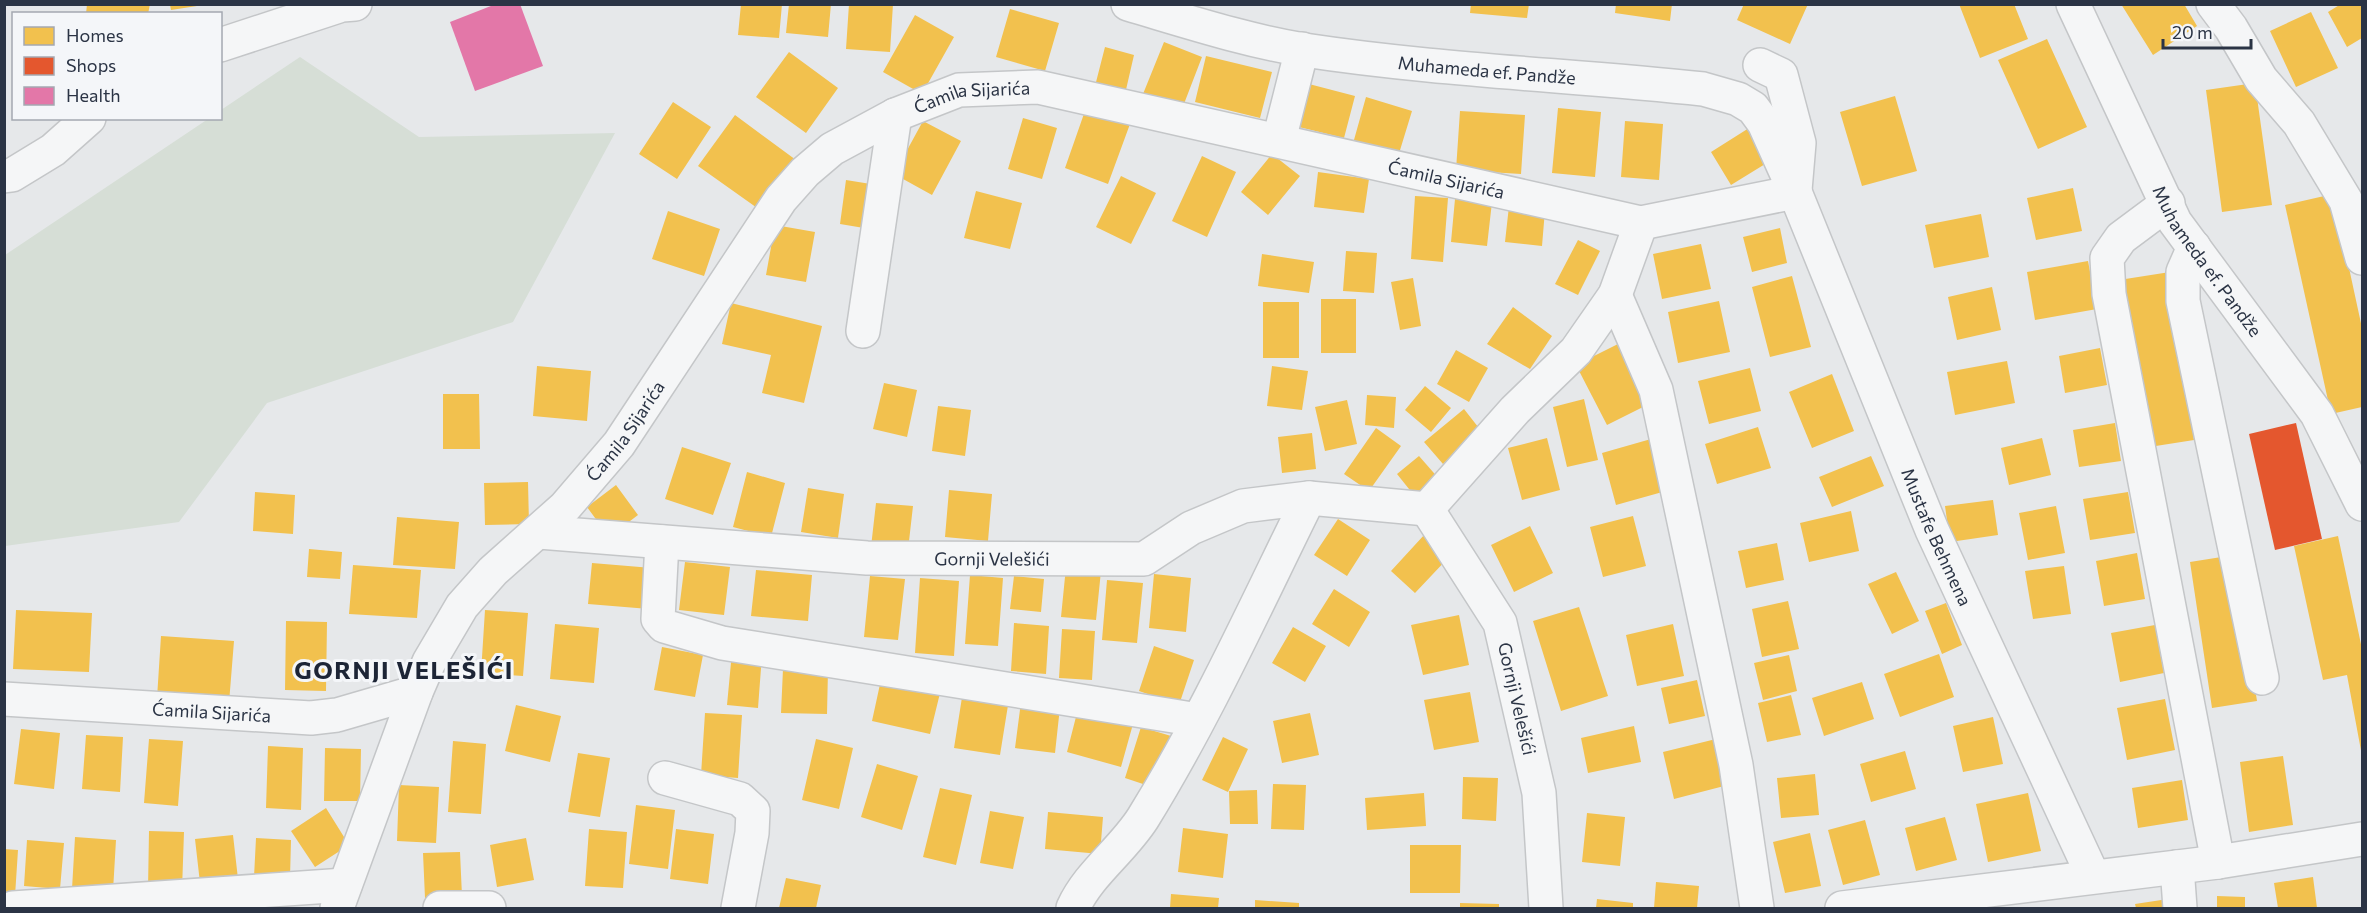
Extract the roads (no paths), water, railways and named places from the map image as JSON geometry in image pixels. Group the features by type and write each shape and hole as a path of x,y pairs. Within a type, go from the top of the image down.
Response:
{"street":[{"name":"Muhameda ef. Pandže","path":"1128,4 1232,35 1302,49 1377,60 1702,88 1738,99 1753,108 1764,123 1795,192"},
{"name":"Muhameda ef. Pandže","path":"2073,4 2175,222 2317,414 2362,504"},
{"path":"2214,4 2261,79 2299,123 2346,201 2362,258"},
{"path":"222,44 347,5"},
{"path":"1279,140 1302,49"},
{"path":"1760,65 1782,75 1799,143 1795,192"},
{"name":"Ćamila Sijarića","path":"13,909 341,897 416,692 429,662 462,606 493,571 565,507 619,444 762,227 804,172 832,149 895,115 959,90 1038,87 1641,223 1795,192"},
{"path":"863,332 895,115"},
{"path":"4,176 12,175 53,150 87,120"},
{"name":"Mustafe Behmena","path":"1795,192 1932,530 2093,876"},
{"path":"2168,203 2121,238 2107,258 2109,294 2218,862"},
{"path":"1427,509 1515,410 1576,351 1616,295 1641,223"},
{"path":"2194,247 2183,272 2183,301 2262,678"},
{"path":"1616,295 1656,390 1736,765 1757,909"},
{"path":"1073,909 1081,890 1141,821 1198,720 1310,498"},
{"name":"Gornji Velešići","path":"539,532 867,558 1144,559 1191,528 1243,506 1310,498 1427,509 1500,623 1539,793 1546,909"},
{"path":"662,542 657,607 658,620 664,626 722,643 1198,720"},
{"name":"Ćamila Sijarića","path":"4,699 286,718 337,715 416,692"},
{"path":"665,778 740,799 753,811 752,833 738,909"},
{"path":"1842,909 1931,902 2093,876 2218,862 2362,839"},
{"path":"2177,867 2180,909"},
{"path":"440,909 458,906 489,909"}],"district":[{"name":"GORNJI VELEŠIĆI","path":"404,669"}]}
